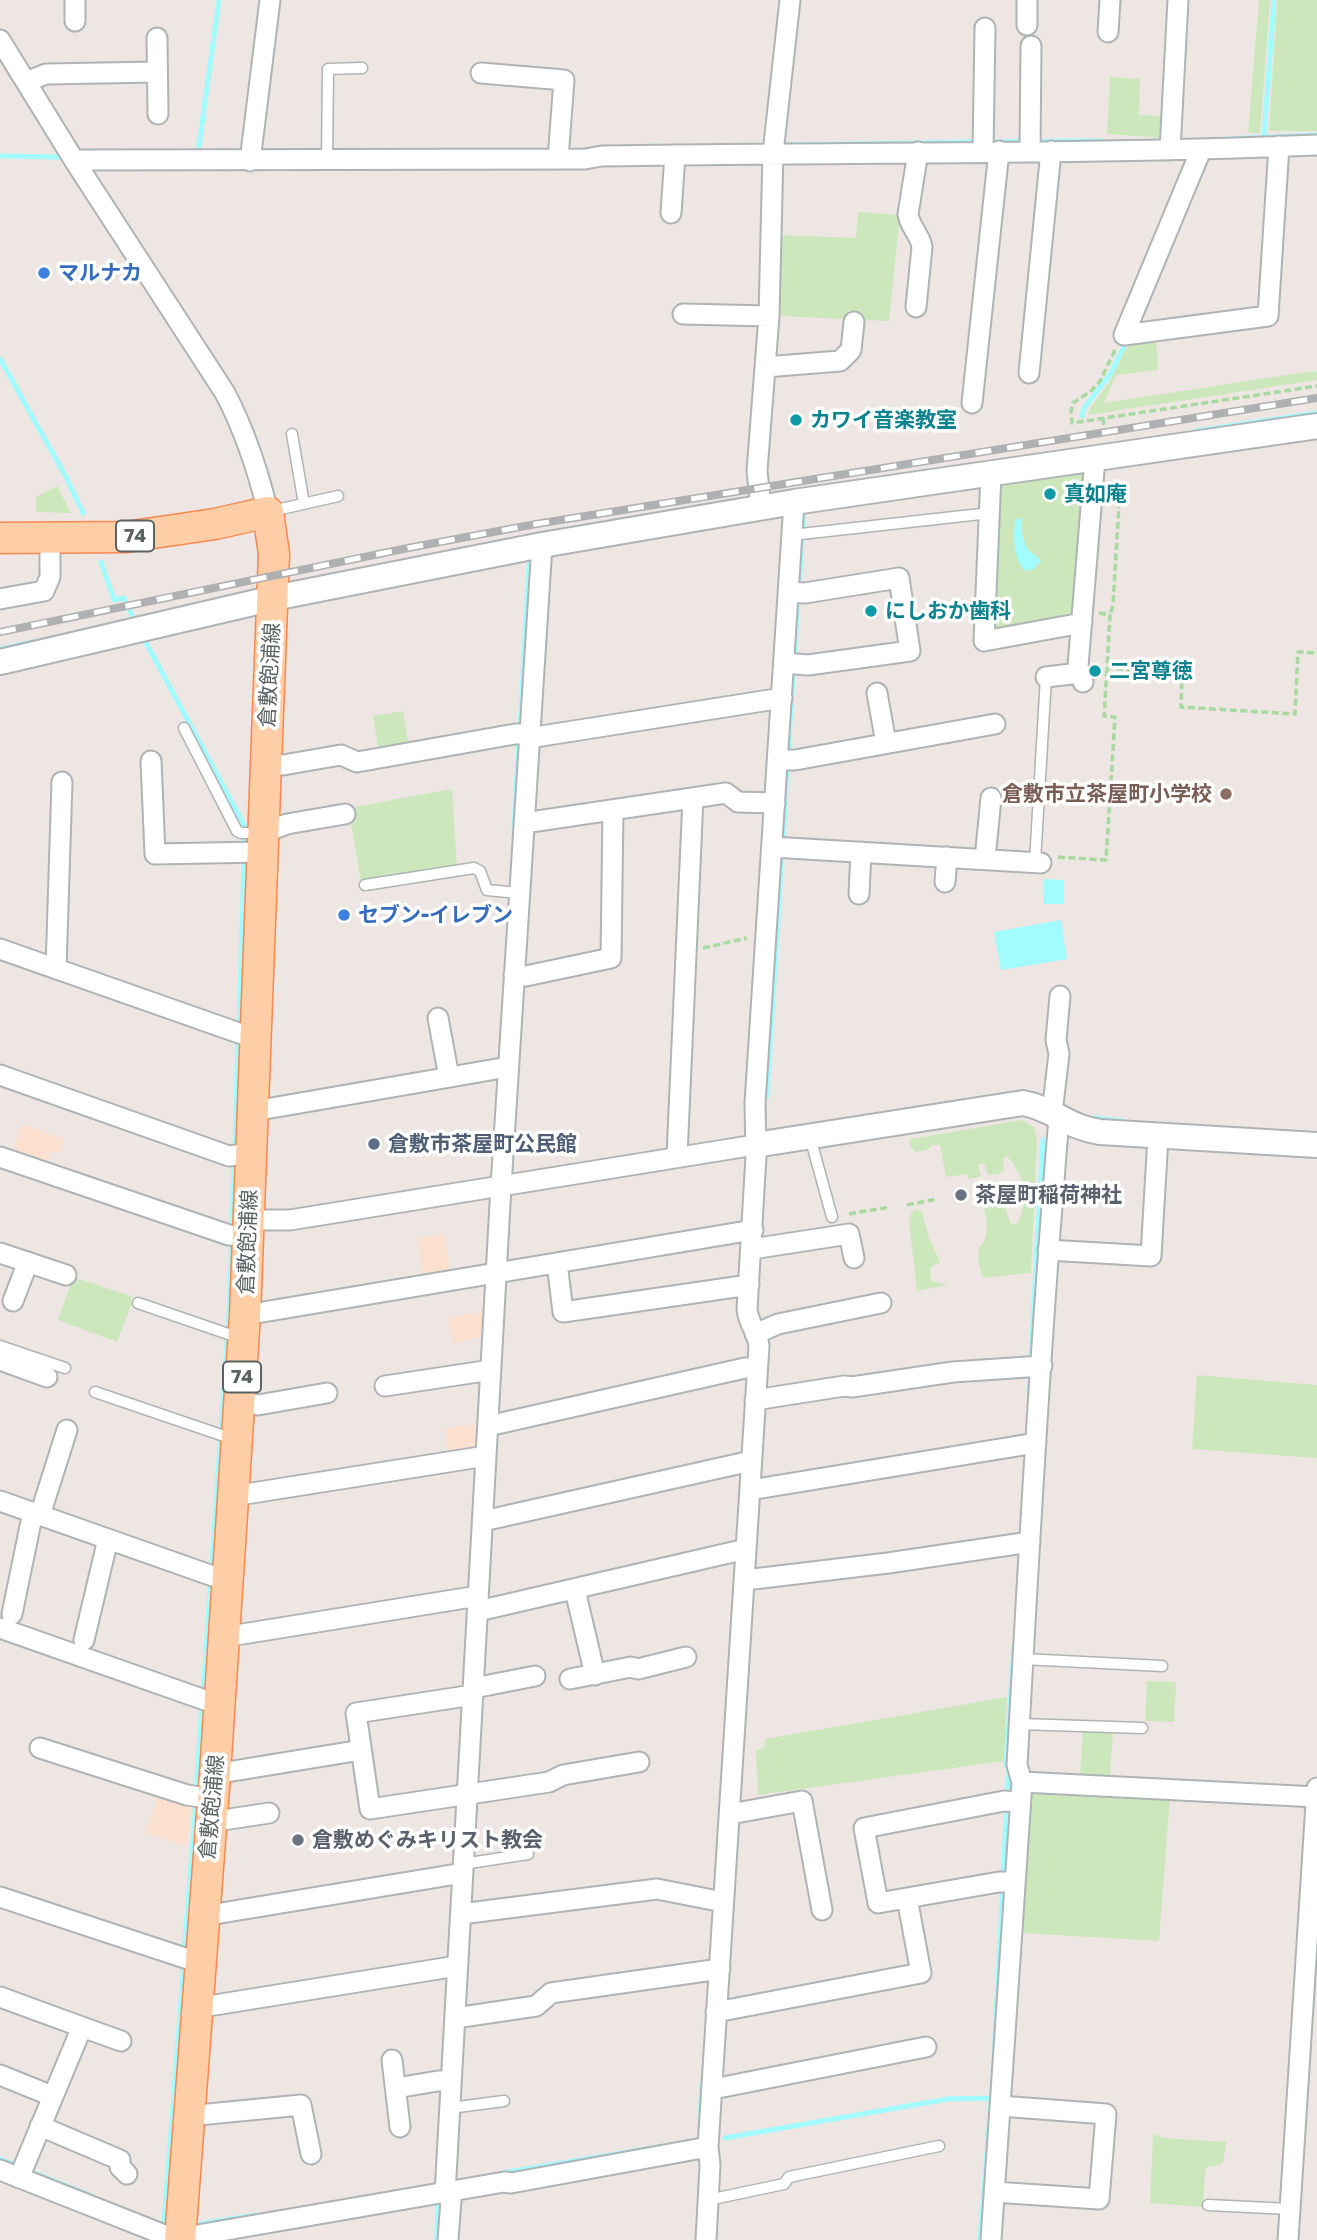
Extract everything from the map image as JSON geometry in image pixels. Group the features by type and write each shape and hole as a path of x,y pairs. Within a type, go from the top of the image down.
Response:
{"main road":[{"name":"74","path":"0,538 126,537 215,524 268,512"},
{"name":"倉敷飽浦線","path":"180,2239 196,2008 189,1959 203,1916 208,1701 224,1637 216,1577 233,1496 226,1437 240,1401 236,1331 241,1232 240,1155 254,1111 244,1035 251,843 266,763 274,598 274,554 268,512"}],"street":[{"path":"75,0 75,20"},
{"path":"250,161 270,0"},
{"path":"761,508 757,471 769,316 773,153 790,0"},
{"path":"1027,0 1027,25"},
{"path":"1108,32 1110,0"},
{"path":"1171,144 1178,0"},
{"path":"972,403 987,147 985,28"},
{"path":"157,38 158,114"},
{"path":"0,40 225,393 253,456 268,512"},
{"path":"1030,144 1031,46"},
{"path":"0,72 23,77 46,74 157,72"},
{"path":"481,73 564,80 559,153"},
{"path":"74,160 327,161 559,153 675,155 918,152 1030,144 1051,151 1171,144 1203,150 1317,145"},
{"path":"1124,334 1268,316 1279,146"},
{"path":"1124,334 1203,150"},
{"path":"1029,373 1051,151"},
{"path":"916,307 922,247 921,240 908,221 908,214 918,152"},
{"path":"671,213 675,155"},
{"path":"683,314 769,316"},
{"path":"765,367 840,361 851,350 854,322"},
{"path":"0,662 274,598 542,545 794,502 991,473 1100,451 1317,426"},
{"path":"1046,677 1082,677 1078,666 1093,485 1100,451"},
{"path":"991,473 984,641 1082,617"},
{"path":"706,2240 716,2012 714,1970 730,1814 745,1580 741,1550 750,1490 746,1462 755,1400 752,1368 759,1346 748,1320 755,1103 766,934 779,847 775,803 785,761 782,698 791,663 796,593 799,535 794,502"},
{"path":"0,599 44,591 50,577 50,538"},
{"path":"448,2240 451,2200 445,2194 450,2108 446,2081 455,2018 452,1967 461,1914 459,1872 463,1796 475,1600 483,1521 482,1457 488,1426 486,1370 501,1186 504,1067 514,975 513,893 524,823 524,735 542,545"},
{"path":"791,663 808,665 910,651 899,578 796,593"},
{"path":"877,693 887,743"},
{"path":"266,763 283,765 341,755 356,762 782,698"},
{"path":"785,761 995,724"},
{"path":"151,761 155,854 251,843 287,824 345,814"},
{"path":"56,969 62,782"},
{"path":"524,823 726,793 738,802 775,803"},
{"path":"677,1156 692,798"},
{"path":"985,859 990,799"},
{"path":"514,975 526,976 611,958 613,810"},
{"path":"779,847 1042,860"},
{"path":"859,894 861,852"},
{"path":"945,882 947,857"},
{"path":"0,949 244,1035"},
{"path":"991,2240 1000,2106 1007,1882 1020,1724 1030,1542 1030,1444 1048,1250 1060,996"},
{"path":"438,1018 449,1077"},
{"path":"254,1111 504,1067"},
{"path":"0,1075 240,1155"},
{"path":"0,1157 241,1232 290,1220 1004,1105 1033,1105 1084,1130 1158,1137 1260,1138 1317,1145"},
{"path":"1048,1250 1151,1256 1158,1137"},
{"path":"236,1331 492,1275 753,1230"},
{"path":"752,1250 849,1234 855,1258"},
{"path":"0,1253 66,1275"},
{"path":"13,1301 27,1262"},
{"path":"557,1263 564,1312 749,1285"},
{"path":"755,1334 778,1324 881,1303"},
{"path":"0,1360 47,1377"},
{"path":"755,1400 844,1385 852,1387 953,1372 1036,1366"},
{"path":"488,1426 752,1368"},
{"path":"385,1386 486,1370"},
{"path":"240,1401 258,1405 327,1393"},
{"path":"67,1430 37,1513 6,1621 208,1701"},
{"path":"750,1490 1030,1444"},
{"path":"233,1496 482,1457"},
{"path":"483,1521 746,1462"},
{"path":"0,1501 216,1577"},
{"path":"84,1640 108,1539"},
{"path":"745,1580 1030,1542"},
{"path":"224,1637 475,1600 575,1590 741,1550"},
{"path":"575,1590 595,1675"},
{"path":"570,1679 631,1667 638,1669 687,1657"},
{"path":"535,1676 469,1694 356,1713 370,1809 549,1782 563,1775 639,1762"},
{"path":"40,1748 206,1797 269,1812"},
{"path":"206,1797 361,1750"},
{"path":"1288,2240 1317,1788"},
{"path":"1007,1882 878,1903 864,1828 1015,1797 1317,1797"},
{"path":"730,1814 802,1801 822,1910"},
{"path":"203,1916 459,1872"},
{"path":"461,1914 657,1889 719,1901"},
{"path":"0,1897 189,1959"},
{"path":"716,2012 921,1973 907,1898"},
{"path":"196,2008 452,1967"},
{"path":"455,2018 536,2006 551,1993 714,1970"},
{"path":"0,1997 121,2041"},
{"path":"21,2172 82,2027"},
{"path":"713,2090 926,2047"},
{"path":"392,2060 400,2127"},
{"path":"0,2075 52,2096"},
{"path":"396,2088 446,2081"},
{"path":"188,2116 301,2105 311,2154"},
{"path":"994,2192 1100,2199 1105,2114 1000,2106"},
{"path":"40,2126 125,2161"},
{"path":"0,2170 21,2172 167,2236 180,2239 708,2147"}],"lane":[{"path":"327,161 328,69 362,68"},
{"path":"292,434 304,504"},
{"path":"268,512 338,496"},
{"path":"799,535 991,513"},
{"path":"1042,860 1046,677"},
{"path":"184,728 237,831 251,843"},
{"path":"365,885 474,868 480,871 487,890 513,893"},
{"path":"810,1136 832,1217"},
{"path":"138,1303 236,1331"},
{"path":"0,1346 65,1368"},
{"path":"95,1392 226,1437"},
{"path":"1023,1659 1162,1666"},
{"path":"1020,1724 1142,1728"},
{"path":"459,1872 527,1854"},
{"path":"450,2108 504,2101"},
{"path":"708,2200 784,2184 789,2177 939,2146"},
{"path":"1208,2204 1290,2209"}],"path":[{"path":"1124,334 1100,381 1073,404 1070,411 1072,423 1317,386"},
{"path":"1100,451 1102,418"},
{"path":"1042,860 1106,860 1115,717 1104,716 1119,504 1093,485"},
{"path":"1082,617 1110,614"},
{"path":"1107,668 1182,674 1181,707 1295,714 1298,652 1317,653"},
{"path":"684,951 766,934"},
{"path":"907,1205 937,1199"}],"green space":[{"path":"1259,0 1270,0 1260,133 1248,133"},
{"path":"1277,0 1317,0 1317,131 1269,131"},
{"path":"1110,77 1140,79 1139,115 1165,116 1164,138 1107,134"},
{"path":"858,212 900,215 889,321 778,316 780,235 856,238"},
{"path":"1156,339 1158,370 1116,375 1104,403 1312,371 1317,372 1317,380 1088,415 1131,342"},
{"path":"1086,471 1076,612 993,631 997,487"},
{"path":"57,486 71,513 36,512 36,497"},
{"path":"403,711 409,748 379,753 373,716"},
{"path":"452,789 457,866 361,881 348,808"},
{"path":"1022,1120 1034,1127 1037,1140 1031,1273 983,1278 978,1261 979,1247 987,1233 983,1204 1003,1200 1011,1225 1018,1223 1024,1196 1018,1172 1007,1156 1003,1159 1004,1170 998,1174 988,1175 984,1164 978,1165 981,1177 968,1179 967,1174 946,1177 940,1145 932,1145 927,1150 915,1152 909,1145 910,1139"},
{"path":"915,1209 920,1210 923,1215 928,1236 940,1262 930,1268 931,1281 948,1285 917,1291 909,1222"},
{"path":"73,1277 131,1296 131,1306 117,1342 58,1320"},
{"path":"1197,1375 1317,1385 1317,1458 1192,1449"},
{"path":"1147,1681 1176,1682 1174,1722 1145,1721"},
{"path":"1007,1697 1004,1761 758,1795 756,1750 764,1748 765,1739"},
{"path":"1083,1730 1113,1732 1110,1776 1080,1774"},
{"path":"1033,1792 1170,1797 1159,1941 1022,1933 1030,1800"},
{"path":"1153,2134 1163,2138 1226,2142 1223,2164 1207,2167 1205,2171 1203,2207 1150,2203"}],"sand":[{"path":"22,1124 65,1139 60,1152 49,1152 48,1170 13,1158 16,1149 13,1148"},
{"path":"444,1234 451,1278 424,1282 418,1238"},
{"path":"485,1311 482,1337 453,1343 448,1318"},
{"path":"475,1424 476,1451 449,1457 445,1428"},
{"path":"159,1793 191,1804 187,1846 145,1833"}],"water":[{"path":"1017,518 1022,519 1022,534 1027,549 1041,560 1034,569 1025,571 1018,560 1014,538"},
{"path":"1044,879 1064,880 1064,904 1043,904"},
{"path":"1061,920 1067,959 1001,970 994,932"}],"waterway":[{"path":"202,153 198,153 219,0"},
{"path":"1264,137 1274,0"},
{"path":"1226,139 1317,135"},
{"path":"988,142 1101,141"},
{"path":"785,145 978,142"},
{"path":"605,148 658,146"},
{"path":"0,156 62,157"},
{"path":"1082,416 1084,408 1111,373 1126,342"},
{"path":"0,359 66,477 83,513"},
{"path":"1196,431 1317,413"},
{"path":"799,588 804,507"},
{"path":"101,562 114,600 124,598 135,622"},
{"path":"520,729 529,565"},
{"path":"788,755 798,598"},
{"path":"144,639 245,827 239,1027"},
{"path":"0,649 37,641"},
{"path":"514,827 519,739"},
{"path":"783,843 787,765"},
{"path":"767,1096 782,853"},
{"path":"235,1149 238,1037"},
{"path":"1094,1118 1122,1121"},
{"path":"1029,1392 1043,1140"},
{"path":"232,1230 234,1159"},
{"path":"203,1694 232,1240"},
{"path":"1007,1796 1009,1770 1006,1765 1014,1646"},
{"path":"196,1792 202,1704"},
{"path":"184,1953 196,1802"},
{"path":"1003,1876 1007,1806"},
{"path":"980,2240 993,2077 1003,1886"},
{"path":"164,2222 184,1963"},
{"path":"695,2141 699,2141 702,2084"},
{"path":"725,2138 948,2099 991,2098"},
{"path":"502,2173 658,2147"},
{"path":"0,2159 94,2197"},
{"path":"437,2240 438,2203"},
{"path":"200,2224 256,2215"}],"railway":[{"path":"0,632 536,524 1317,398"}],"place":[{"name":"マルナカ","path":"44,273"},
{"name":"カワイ音楽教室","path":"796,420"},
{"name":"真如庵","path":"1050,494"},
{"name":"にしおか歯科","path":"871,611"},
{"name":"二宮尊徳","path":"1095,671"},
{"name":"倉敷市立茶屋町小学校","path":"1226,794"},
{"name":"セブン-イレブン","path":"344,915"},
{"name":"倉敷市茶屋町公民館","path":"374,1144"},
{"name":"茶屋町稲荷神社","path":"961,1195"},
{"name":"倉敷めぐみキリスト教会","path":"298,1840"}]}
